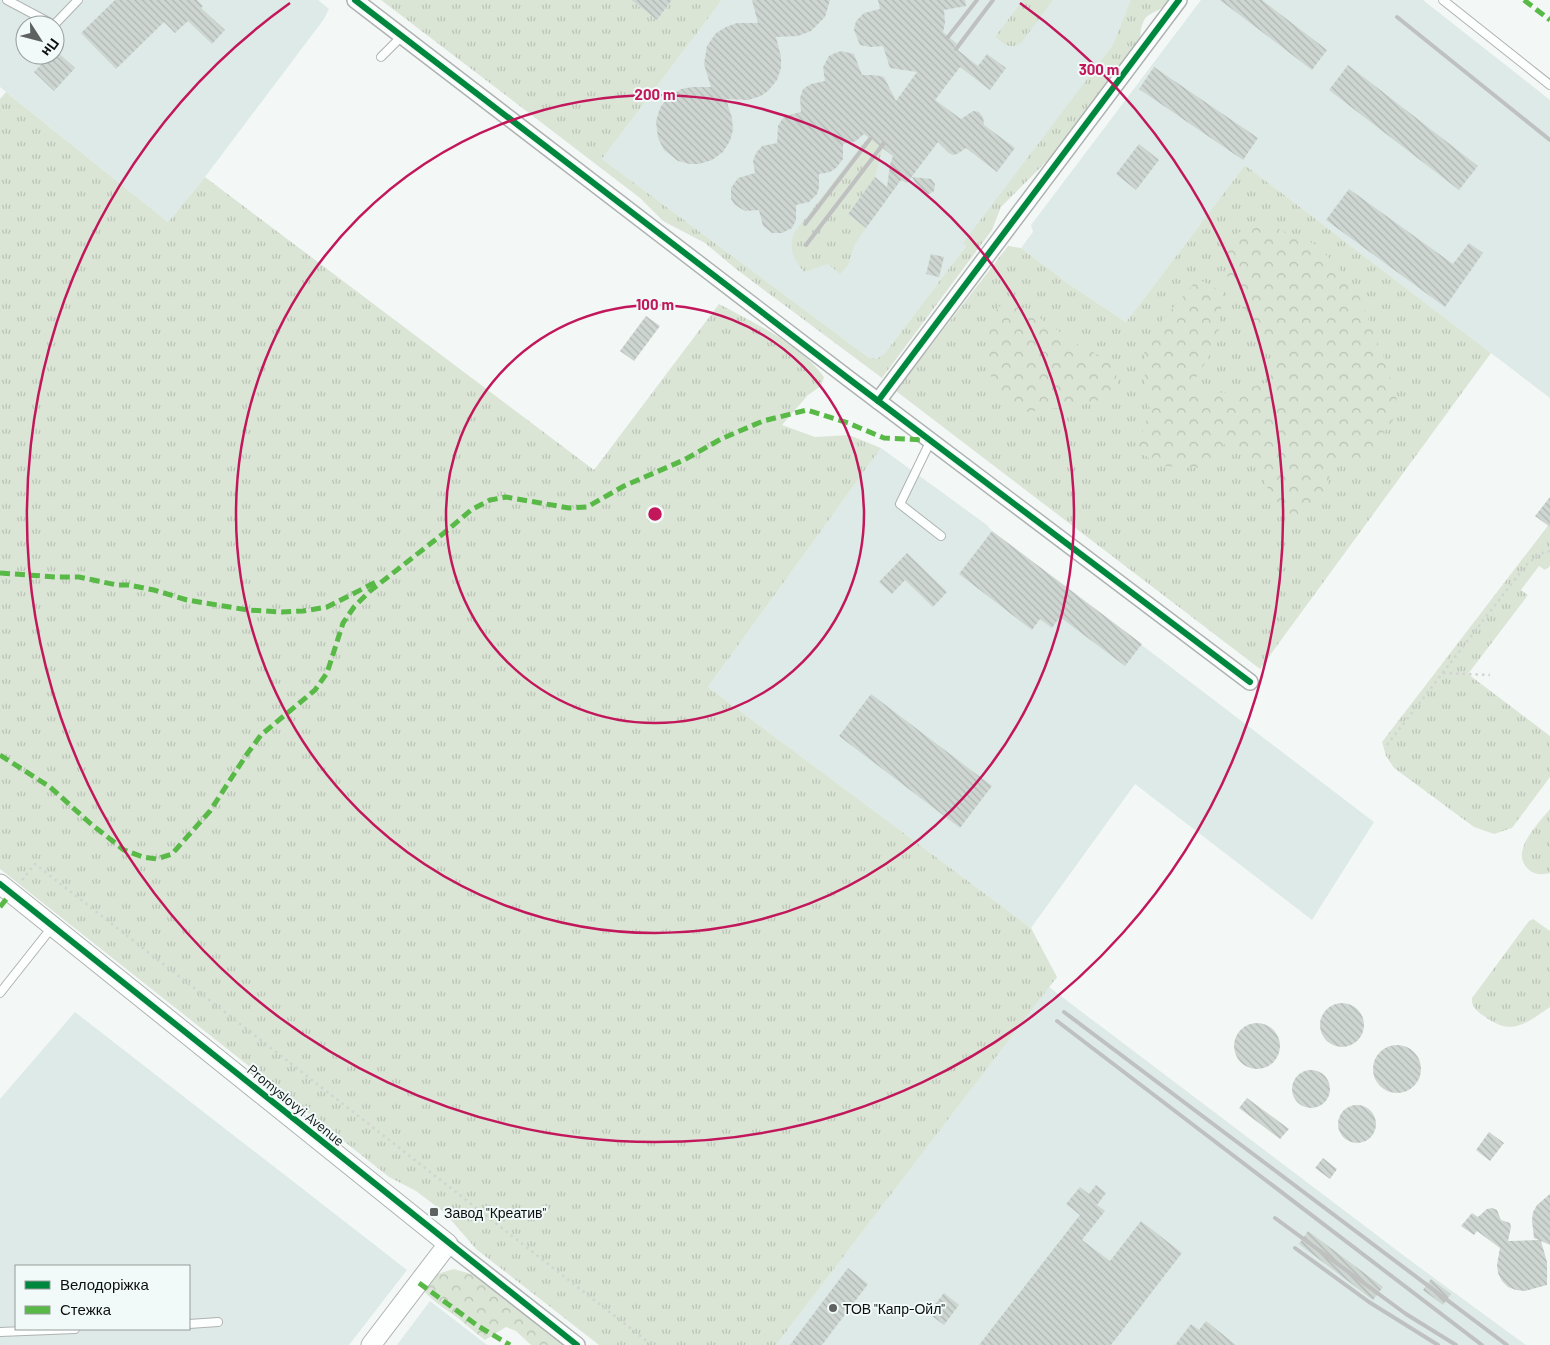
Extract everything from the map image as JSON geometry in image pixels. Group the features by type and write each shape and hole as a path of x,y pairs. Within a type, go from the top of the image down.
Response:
{"street":[{"path":"355,0 878,401 1250,682"},
{"path":"878,401 1179,0"},
{"name":"Promyslovyi Avenue","path":"6,889 448,1244 577,1345"},
{"path":"371,1345 448,1244"}],"lane":[{"path":"7,0 18,2 54,24 78,0"},
{"path":"1443,0 1550,85"},
{"path":"381,57 402,36"},
{"path":"931,440 900,504 940,536"},
{"path":"0,993 53,926"},
{"path":"190,1324 218,1322"},
{"path":"0,1332 50,1330"}],"path":[{"path":"1387,745 1526,565 1539,554 1550,551"},
{"path":"1443,673 1490,675"},
{"path":"6,889 35,864 652,1345"}],"shaded area":[{"path":"0,0 318,0 329,9 324,19 205,177 168,222 0,87"},
{"path":"722,0 1152,0 885,353 877,359 868,357 602,159"},
{"path":"1201,0 1423,0 1550,100 1550,398 1245,165 1126,322 1069,284 1021,248 1033,232 1031,225"},
{"path":"881,448 987,525 992,531 1374,822 1312,920 1135,784 1031,928 708,687"},
{"path":"1049,987 1411,1261 1526,1345 776,1345"},
{"path":"75,1012 407,1270 349,1345 0,1345 0,1099"},
{"path":"430,1301 487,1345 397,1345"}],"green space":[{"path":"381,0 631,0 657,20 672,0 722,0 602,159 868,357 877,359 885,353 966,246 963,243 1113,45 1131,0 1169,0 1159,10 1147,17 1144,21 1140,38 1050,158 1001,207 992,230 882,378 736,269 705,243 663,221 640,198"},
{"path":"1023,0 1053,0 1021,43 1010,46 995,37"},
{"path":"6,92 168,222 205,177 594,470 719,304 776,335 803,355 824,377 821,386 808,395 782,425 815,437 849,435 881,448 708,687 1031,928 1057,977 776,1345 599,1345 476,1249 445,1213 416,1191 389,1177 0,869 0,99"},
{"path":"868,137 878,145 881,141 884,143 875,177 848,214 866,228 855,244 848,265 840,274 828,264 804,272 793,254 792,239 794,233"},
{"path":"1245,165 1491,353 1260,669 896,391 1008,246 1021,248 1069,284 1126,322"},
{"path":"1257,220 1317,245 1355,286 1384,358 1400,410 1363,463 1331,464 1327,494 1298,521 1272,497 1256,464 1225,444 1202,468 1160,466 1136,449 1150,410 1145,384 1144,341 1198,279 1223,292 1217,343 1188,391 1230,393 1269,382 1277,355 1250,325 1227,275 1224,243"},
{"path":"1000,306 1025,308 1079,345 1115,364 1119,394 1085,404 1027,412 993,394 989,356 989,318"},
{"path":"1550,523 1550,566 1545,570 1539,566 1521,590 1528,595 1468,674 1550,736 1550,777 1512,828 1494,834 1474,827 1394,768 1386,756 1382,742"},
{"path":"1550,809 1550,873 1539,874 1528,869 1523,862 1522,854 1528,837"},
{"path":"1533,919 1550,931 1550,1007 1526,1023 1511,1027 1503,1026 1477,1010 1472,1004 1472,998 1529,921"},
{"path":"454,1269 478,1276 570,1345 531,1345 516,1331 506,1327 485,1340 424,1291 433,1278 443,1272"}],"building":[{"path":"115,0 197,0 203,6 201,8 225,30 212,44 188,21 175,33 164,22 116,69 81,33"},
{"path":"631,0 672,0 657,20"},
{"path":"752,0 830,0 825,17 811,31 798,36 776,37 781,57 781,68 777,80 768,91 761,96 748,100 726,99 732,118 733,130 730,141 723,152 712,160 699,164 678,161 664,150 658,138 656,121 660,108 667,98 681,89 711,87 704,64 707,46 716,33 726,27 737,23 758,23"},
{"path":"878,0 965,0 966,6 944,10 945,23 943,32 957,44 954,47 978,66 987,54 1006,68 990,90 960,67 935,100 961,119 973,111 979,112 983,117 984,125 1015,148 997,172 966,148 953,155 938,142 907,183 901,180 866,228 848,214 875,177 887,187 893,156 864,134 856,141 843,144 843,159 836,168 830,172 819,174 817,194 809,202 796,205 796,220 792,228 782,233 772,233 763,226 759,210 745,211 735,205 731,199 731,188 738,178 755,173 753,161 756,153 762,146 777,143 778,126 783,118 801,112 800,98 803,89 811,84 825,81 823,67 829,56 841,51 854,54 862,75 884,77 896,101 917,72 890,68 883,46 871,47 860,45 854,30 856,21 864,13 880,9"},
{"path":"1220,0 1262,0 1327,50 1312,70"},
{"path":"65,59 75,68 54,91 34,72 41,65 65,65"},
{"path":"1348,65 1478,166 1459,190 1329,90"},
{"path":"1154,67 1258,138 1243,160 1139,89"},
{"path":"1139,144 1159,160 1136,190 1116,174"},
{"path":"912,177 931,179 935,184 934,191 929,194 922,193"},
{"path":"1349,189 1453,264 1469,243 1483,253 1445,307 1326,220"},
{"path":"931,254 944,257 939,277 926,274"},
{"path":"646,316 660,326 634,361 620,351"},
{"path":"1550,497 1550,527 1535,516"},
{"path":"992,531 1142,644 1125,666 1060,617 1052,628 1040,619 1032,630 959,574"},
{"path":"907,553 947,592 933,607 905,580 892,594 879,582"},
{"path":"871,694 992,786 960,828 839,736"},
{"path":"1346,1003 1358,1009 1363,1016 1363,1034 1358,1041 1351,1046 1338,1047 1330,1044 1323,1037 1320,1021 1323,1013 1330,1006"},
{"path":"1257,1023 1270,1027 1276,1033 1280,1046 1276,1059 1270,1065 1257,1069 1244,1065 1238,1059 1234,1046 1238,1033 1244,1027"},
{"path":"1397,1045 1406,1047 1414,1052 1419,1060 1421,1069 1419,1078 1414,1086 1406,1091 1397,1093 1388,1091 1380,1086 1375,1078 1373,1069 1375,1060 1380,1052 1388,1047"},
{"path":"1311,1070 1324,1076 1330,1089 1324,1102 1311,1108 1298,1102 1292,1089 1298,1076"},
{"path":"1247,1098 1289,1129 1280,1139 1239,1108"},
{"path":"1357,1105 1370,1111 1376,1124 1370,1137 1357,1143 1344,1137 1338,1124 1344,1111"},
{"path":"1489,1132 1504,1143 1490,1161 1476,1150"},
{"path":"1323,1158 1337,1169 1330,1179 1315,1168"},
{"path":"1096,1185 1106,1193 1097,1205 1105,1211 1082,1240 1110,1261 1141,1221 1182,1253 1111,1345 979,1345 1080,1215 1066,1204 1080,1187 1089,1194"},
{"path":"1550,1194 1550,1245 1541,1241 1547,1262 1547,1285 1525,1291 1508,1287 1498,1273 1497,1265 1500,1248 1477,1231 1474,1235 1461,1226 1472,1213 1478,1217 1487,1209 1492,1208 1497,1210 1501,1220 1510,1223 1508,1241 1539,1240 1534,1238 1533,1212 1537,1205"},
{"path":"1308,1231 1383,1287 1373,1300 1299,1244"},
{"path":"848,1268 868,1284 822,1345 790,1345"},
{"path":"1431,1279 1451,1294 1443,1305 1423,1290"},
{"path":"944,1293 959,1305 944,1325 928,1313"},
{"path":"1206,1321 1236,1345 1175,1345 1191,1324 1199,1330"}],"railway":[{"path":"948,37 977,0"},
{"path":"956,49 993,0"},
{"path":"1397,17 1550,140"},
{"path":"805,224 870,139"},
{"path":"806,245 884,143"},
{"path":"1064,1012 1507,1345"},
{"path":"1057,1021 1482,1345"},
{"path":"1275,1218 1406,1314 1456,1345"},
{"path":"1295,1248 1369,1302 1438,1345"}],"marked path":[{"path":"1524,0 1550,20"},
{"path":"0,755 50,787 91,824 124,850 143,857 157,859 172,854 210,811 261,735 315,690 327,673 343,623 354,607 370,591 471,510 490,500 506,497 569,508 587,507 624,486 684,460 721,439 763,421 807,410 848,423 884,438 928,440"},
{"path":"0,573 79,577 154,590 187,600 248,610 282,612 327,607 378,581"},
{"path":"0,907 11,893"},
{"path":"419,1283 478,1326 510,1345"}],"cycle path":[{"path":"355,0 849,379 1250,682"},
{"path":"878,401 1179,0"},
{"path":"0,884 577,1345"}],"place":[{"name":"Завод \"Креатив\"","path":"434,1212"},
{"name":"ТОВ \"Капр-Ойл\"","path":"833,1308"}]}
